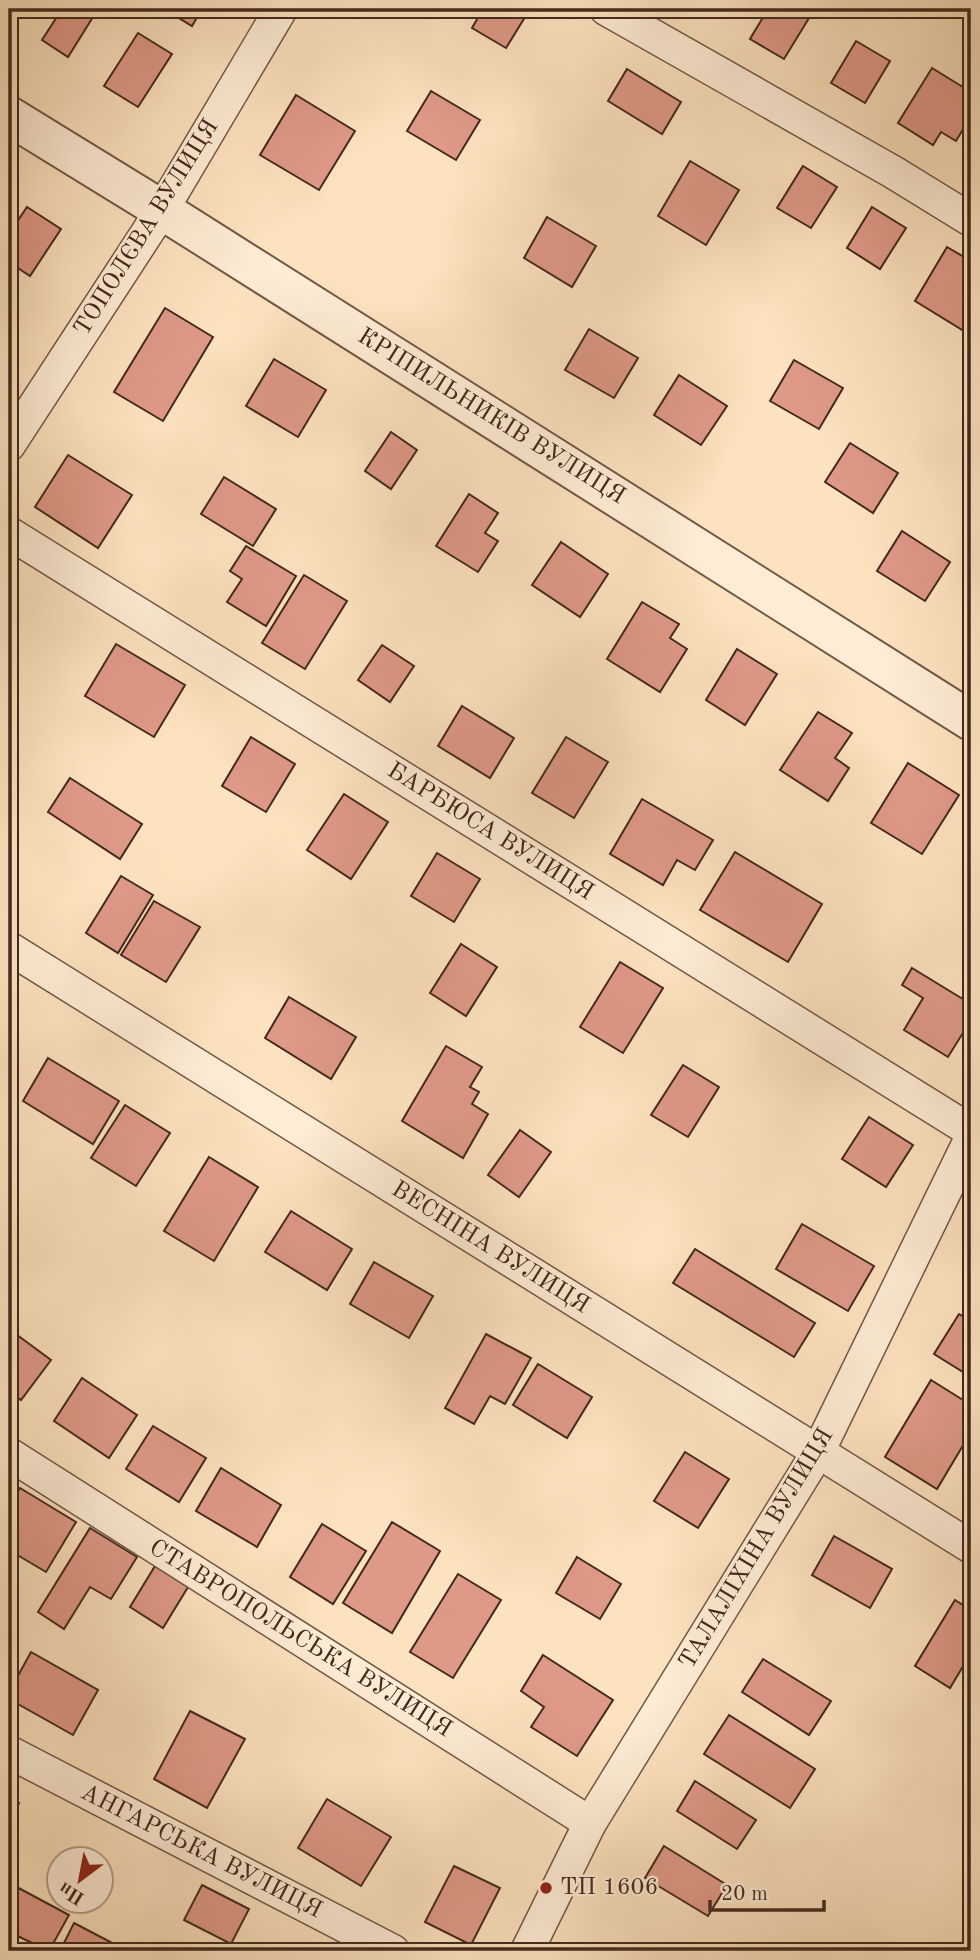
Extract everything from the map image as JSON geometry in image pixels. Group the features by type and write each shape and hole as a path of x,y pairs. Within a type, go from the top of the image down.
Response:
{"street":[{"name":"ТОПОЛЄВА ВУЛИЦЯ","path":"9,445 162,210 281,9"},
{"path":"606,9 893,172 971,220"},
{"name":"КРІПИЛЬНИКІВ ВУЛИЦЯ","path":"9,116 971,721"},
{"name":"БАРБЮСА ВУЛИЦЯ","path":"9,533 971,1131"},
{"name":"ВЕСНІНА ВУЛИЦЯ","path":"9,948 971,1547"},
{"name":"ТАЛАЛІХІНА ВУЛИЦЯ","path":"527,1951 590,1824 818,1452 971,1138"},
{"name":"СТАВРОПОЛЬСЬКА ВУЛИЦЯ","path":"9,1454 590,1824"},
{"name":"АНГАРСЬКА ВУЛИЦЯ","path":"9,1752 393,1951"}],"building":[{"path":"62,9 98,9 68,57 42,40"},
{"path":"164,9 202,9 192,26"},
{"path":"483,9 530,9 506,48 472,28"},
{"path":"768,9 794,9 809,18 784,59 750,39"},
{"path":"138,33 172,54 138,107 104,86"},
{"path":"856,41 890,61 865,103 831,83"},
{"path":"932,68 971,92 971,116 956,141 941,132 933,145 898,123"},
{"path":"627,69 681,102 662,134 608,101"},
{"path":"431,91 480,120 456,160 407,131"},
{"path":"296,95 355,131 319,190 260,155"},
{"path":"690,161 739,190 706,245 658,216"},
{"path":"803,166 837,187 811,228 777,208"},
{"path":"27,207 61,229 30,276 9,262 9,234"},
{"path":"872,207 906,228 880,269 847,248"},
{"path":"547,217 596,246 572,287 524,258"},
{"path":"947,247 971,261 971,318 964,331 915,301"},
{"path":"165,308 213,337 163,421 114,392"},
{"path":"589,329 638,358 614,398 565,370"},
{"path":"274,359 326,390 298,437 246,406"},
{"path":"794,360 843,388 819,429 770,401"},
{"path":"679,375 727,406 701,445 654,415"},
{"path":"391,432 417,450 391,489 365,471"},
{"path":"850,443 898,473 873,513 825,482"},
{"path":"68,455 132,495 98,548 35,507"},
{"path":"224,477 276,509 253,546 201,514"},
{"path":"469,494 498,513 485,533 498,541 478,572 436,546"},
{"path":"902,531 950,562 925,601 877,571"},
{"path":"561,542 608,574 580,617 532,585"},
{"path":"246,546 296,576 266,626 227,602 242,579 230,571"},
{"path":"304,575 347,601 305,669 262,643"},
{"path":"642,602 679,624 670,638 687,649 660,692 607,659"},
{"path":"116,644 185,685 154,737 85,696"},
{"path":"382,645 414,666 390,702 358,680"},
{"path":"737,649 777,674 745,725 706,700"},
{"path":"462,706 514,738 490,778 438,746"},
{"path":"818,712 852,733 835,758 849,768 828,801 780,770"},
{"path":"251,737 295,764 266,812 222,786"},
{"path":"566,737 608,762 574,818 532,793"},
{"path":"908,763 959,795 922,854 871,823"},
{"path":"70,778 142,824 120,859 48,812"},
{"path":"344,794 388,822 351,879 307,850"},
{"path":"642,799 713,840 695,870 677,860 663,885 610,854"},
{"path":"735,852 822,904 788,962 700,910"},
{"path":"437,853 480,879 454,922 411,896"},
{"path":"121,876 153,895 118,953 86,933"},
{"path":"154,901 200,927 166,982 121,955"},
{"path":"461,944 497,967 466,1016 430,993"},
{"path":"620,962 663,988 623,1053 580,1027"},
{"path":"912,968 971,1004 971,1020 948,1057 904,1030 923,998 902,985"},
{"path":"289,997 356,1037 331,1079 265,1038"},
{"path":"446,1046 482,1067 470,1087 479,1092 472,1104 488,1114 463,1158 402,1121"},
{"path":"48,1058 119,1101 93,1144 23,1101"},
{"path":"683,1065 719,1087 688,1137 651,1115"},
{"path":"125,1105 170,1133 136,1186 91,1158"},
{"path":"869,1117 913,1145 886,1187 842,1159"},
{"path":"520,1130 551,1152 519,1197 488,1175"},
{"path":"209,1157 258,1187 214,1261 164,1231"},
{"path":"291,1211 352,1249 327,1290 265,1252"},
{"path":"802,1224 874,1266 848,1311 776,1269"},
{"path":"695,1249 815,1323 794,1357 673,1283"},
{"path":"374,1262 433,1296 409,1338 350,1304"},
{"path":"959,1314 971,1321 971,1377 934,1354"},
{"path":"9,1329 51,1360 21,1400 9,1391"},
{"path":"486,1334 531,1358 505,1404 490,1396 474,1424 445,1408"},
{"path":"538,1364 592,1397 567,1438 513,1405"},
{"path":"82,1378 137,1415 109,1458 54,1421"},
{"path":"931,1380 971,1405 971,1432 937,1489 885,1457"},
{"path":"153,1426 206,1458 179,1502 126,1469"},
{"path":"685,1452 729,1479 698,1528 654,1501"},
{"path":"221,1468 281,1505 257,1547 196,1511"},
{"path":"20,1488 76,1522 46,1572 9,1550 9,1506"},
{"path":"392,1522 440,1551 392,1633 343,1603"},
{"path":"322,1524 366,1551 333,1604 290,1577"},
{"path":"90,1528 137,1557 111,1599 90,1587 64,1629 38,1612"},
{"path":"834,1536 892,1569 870,1608 812,1575"},
{"path":"577,1557 621,1584 600,1619 556,1593"},
{"path":"155,1566 188,1587 163,1628 130,1607"},
{"path":"458,1574 501,1600 453,1678 410,1652"},
{"path":"955,1600 971,1610 971,1653 950,1688 915,1666"},
{"path":"31,1652 98,1690 73,1735 9,1699 9,1692"},
{"path":"543,1655 613,1700 577,1756 531,1727 544,1707 521,1691"},
{"path":"763,1659 831,1701 809,1735 742,1692"},
{"path":"190,1711 245,1739 207,1808 154,1779"},
{"path":"729,1715 815,1769 790,1808 704,1754"},
{"path":"695,1781 756,1820 737,1849 677,1811"},
{"path":"9,1798 19,1803 9,1823"},
{"path":"327,1799 391,1837 361,1886 298,1848"},
{"path":"664,1846 727,1885 708,1916 645,1878"},
{"path":"454,1866 500,1888 471,1945 425,1922"},
{"path":"13,1885 46,1903 46,1914 69,1915 49,1951 9,1932 9,1893"},
{"path":"202,1885 249,1909 231,1944 184,1920"},
{"path":"74,1923 120,1947 118,1951 60,1951"}],"place":[{"name":"ТП 1606","path":"546,1888"}]}
